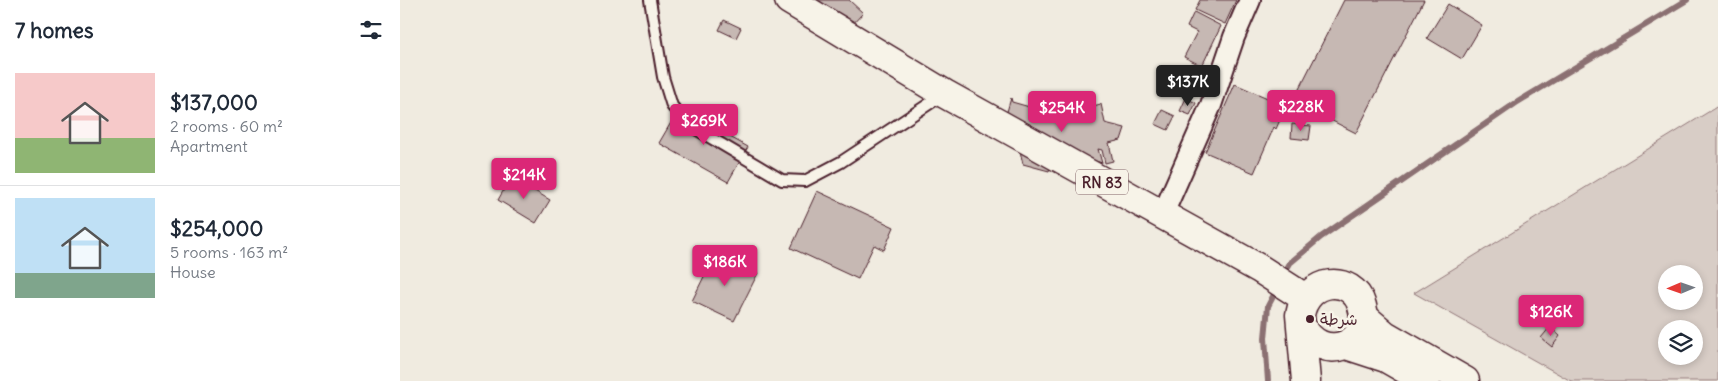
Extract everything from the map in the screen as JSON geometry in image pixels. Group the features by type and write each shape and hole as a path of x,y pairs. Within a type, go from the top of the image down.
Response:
{"main road":[{"name":"RN 83","path":"789,0 945,94 1297,292"},
{"path":"1306,381 1301,306 1297,292 1336,284 1347,288 1356,295 1362,305 1364,317 1362,328 1355,338 1344,346 1319,381"},
{"path":"1364,317 1386,335 1465,381"},
{"path":"1301,325 1306,334 1322,346 1332,348 1344,346 1386,358 1426,381"}],"street":[{"path":"1162,216 1211,105 1234,37 1250,0"}],"lane":[{"path":"650,0 662,77 672,106 689,125 782,180 805,181 841,162 945,94"}],"shaded area":[{"path":"1718,106 1718,381 1571,381 1414,293"}],"building":[{"path":"796,0 849,0 863,13 838,40"},
{"path":"1200,0 1236,0 1225,24 1195,10"},
{"path":"1344,0 1424,0 1356,133 1293,101"},
{"path":"1448,4 1482,25 1462,59 1427,38"},
{"path":"1194,12 1221,26 1202,66 1184,57 1197,32 1187,27"},
{"path":"724,20 741,28 736,38 719,30"},
{"path":"1235,84 1286,106 1276,129 1274,127 1254,173 1205,152"},
{"path":"1011,98 1012,102 1054,114 1057,104 1069,108 1066,98 1093,106 1101,104 1105,123 1125,128 1121,140 1109,143 1113,161 1105,163 1102,150 1098,149 1102,163 1086,158 1052,160 1049,171 1023,164 1019,147 1006,115"},
{"path":"1186,98 1196,103 1190,115 1180,111"},
{"path":"1162,110 1175,116 1168,130 1155,124"},
{"path":"676,114 693,123 696,118 748,147 728,182 659,143"},
{"path":"1292,124 1311,126 1309,140 1291,138"},
{"path":"511,177 550,200 536,223 498,200"},
{"path":"817,191 894,227 884,250 874,245 858,279 791,248"},
{"path":"716,252 758,273 734,321 692,301"},
{"path":"1550,327 1560,336 1552,347 1541,338"}],"waterway":[{"path":"1283,276 1290,263 1321,237 1516,103 1687,0"},
{"path":"1268,381 1265,338 1268,306 1278,287"}],"place":[{"name":"شرطة","path":"1310,319"}]}
